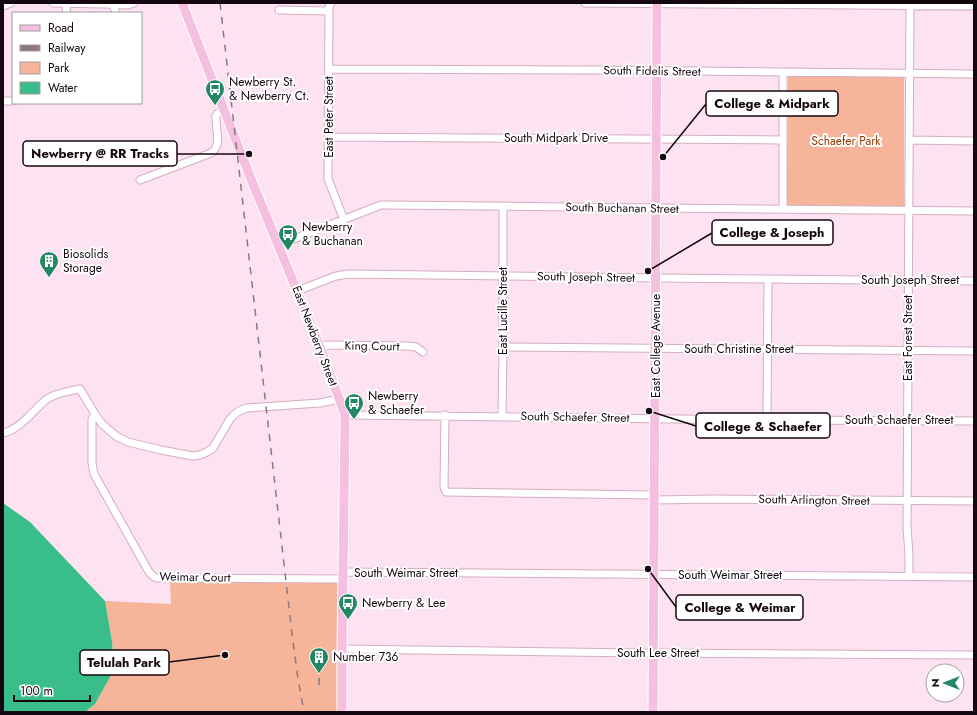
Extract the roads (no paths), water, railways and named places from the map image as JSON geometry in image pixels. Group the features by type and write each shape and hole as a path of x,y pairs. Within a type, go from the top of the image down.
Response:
{"main road":[{"name":"East Newberry Street","path":"182,3 345,414 342,712"},
{"name":"East College Avenue","path":"653,712 658,3"}],"street":[{"path":"3,6 11,3"},
{"path":"53,3 128,5 134,3"},
{"name":"East Peter Street","path":"331,3 329,6 328,179 344,220"},
{"path":"585,3 910,4 974,6"},
{"path":"113,4 116,12"},
{"name":"East Forest Street","path":"909,576 907,501 910,4"},
{"path":"279,10 329,11"},
{"name":"South Fidelis Street","path":"329,69 974,74"},
{"path":"783,72 783,209"},
{"path":"140,180 211,153 215,150 218,140 216,116 224,110"},
{"name":"South Midpark Drive","path":"329,137 783,140"},
{"path":"909,140 974,141"},
{"name":"South Buchanan Street","path":"278,245 381,205 974,211"},
{"name":"East Lucille Street","path":"502,416 503,206"},
{"name":"South Joseph Street","path":"297,291 336,276 348,274 768,280 974,281"},
{"path":"767,420 768,280"},
{"name":"King Court","path":"319,347 328,345 409,346 423,352"},
{"name":"South Christine Street","path":"503,347 974,351"},
{"path":"3,433 16,427 48,399 55,395 80,389 95,414 108,430 116,436 128,442 193,456 200,455 213,448 230,419 241,410 247,408 320,403 339,399"},
{"name":"Weimar Court","path":"95,414 92,419 92,463 94,474 149,572 154,577 343,576"},
{"name":"South Schaefer Street","path":"345,414 767,420 974,421"},
{"name":"South Arlington Street","path":"445,415 444,490 449,493 655,498 974,502"},
{"name":"South Weimar Street","path":"343,576 654,574 974,577"},
{"name":"South Lee Street","path":"342,649 633,653 974,655"}],"water":[{"path":"3,503 30,522 105,601 112,641 114,670 95,704 85,712 3,712"}],"railway":[{"path":"220,3 292,634 304,712"},
{"path":"319,663 319,685"}],"place":[{"name":"Newberry St. & Newberry Ct.","path":"215,106"},
{"name":"Newberry @ RR Tracks","path":"249,154"},
{"name":"College & Midpark","path":"663,157"},
{"name":"Newberry & Buchanan","path":"288,251"},
{"name":"College & Joseph","path":"648,271"},
{"name":"Biosolids Storage","path":"49,278"},
{"name":"College & Schaefer","path":"649,411"},
{"name":"Newberry & Schaefer","path":"354,420"},
{"name":"College & Weimar","path":"648,569"},
{"name":"Newberry & Lee","path":"348,620"},
{"name":"Telulah Park","path":"225,655"},
{"name":"Number 736","path":"319,674"}],"park label":[{"name":"Schaefer Park","path":"846,141"}]}
